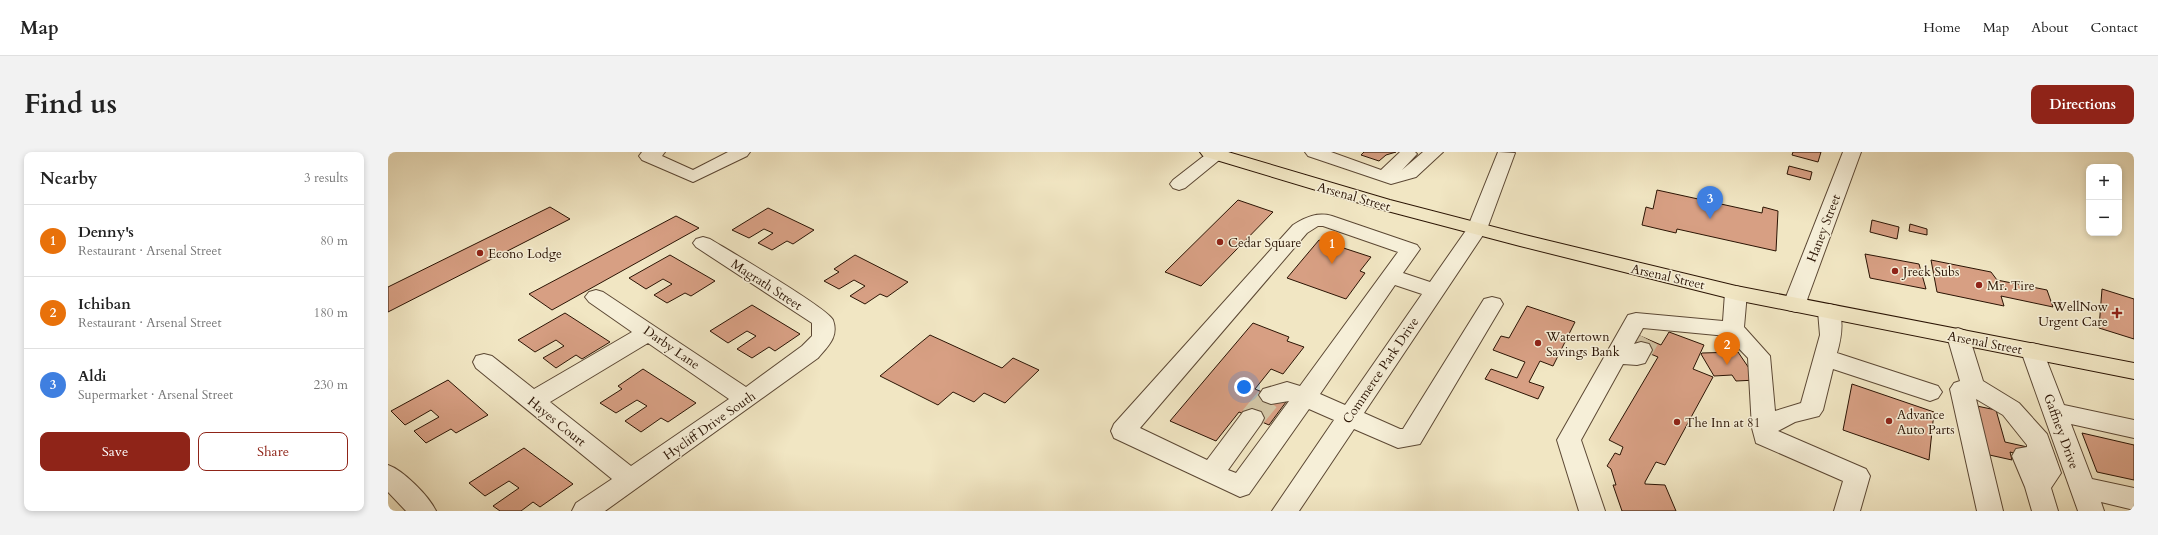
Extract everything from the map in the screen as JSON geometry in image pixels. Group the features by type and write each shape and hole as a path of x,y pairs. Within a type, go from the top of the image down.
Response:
{"highway":[{"name":"Arsenal Street","path":"1215,153 1293,179 1477,229 1736,293 2134,371"}],"street":[{"path":"656,152 648,156 693,178 734,156"},
{"path":"709,152 734,156"},
{"path":"1314,152 1342,156 1387,178 1410,173 1434,152"},
{"name":"Haney Street","path":"1796,305 1797,297 1852,152"},
{"path":"1179,184 1215,153"},
{"name":"Commerce Park Drive","path":"1285,511 1477,229 1506,153"},
{"path":"1387,178 1408,154"},
{"path":"1325,220 1410,249 1391,276 1240,487 1123,431 1300,229 1313,221 1325,220"},
{"name":"Magrath Street","path":"703,244 766,282 822,320 824,330"},
{"path":"1391,276 1434,291"},
{"path":"1733,329 1736,293"},
{"name":"Darby Lane","path":"596,297 650,332 746,400"},
{"path":"1271,395 1287,391 1349,416 1398,439 1411,437 1492,304"},
{"path":"1764,428 1789,414 1811,410 1831,335 1829,311"},
{"path":"1592,511 1569,440 1616,356 1642,336 1733,329 1760,356 1765,436 1857,476 1847,511"},
{"name":"Hycliff Drive South","path":"585,511 746,400 810,352 823,338 824,330"},
{"path":"532,401 650,332"},
{"path":"1616,356 1637,357 1642,336"},
{"path":"1958,336 1973,386 2011,409 2038,441 2048,473 2038,487"},
{"name":"Gaffney Drive","path":"2032,351 2091,511"},
{"path":"1826,358 1930,392"},
{"name":"Hayes Court","path":"484,362 631,480"},
{"path":"1973,386 1962,389 1990,511"},
{"path":"2055,412 2132,433"},
{"path":"1211,473 1252,418"},
{"path":"2022,422 2024,451 2038,487 2045,511"},
{"path":"388,475 423,511"},
{"path":"2082,487 2134,499"}],"building":[{"path":"1364,152 1396,152 1386,155 1379,161 1361,155"},
{"path":"1793,152 1821,152 1818,162 1792,155"},
{"path":"1789,166 1812,172 1810,180 1787,174"},
{"path":"1657,190 1762,213 1763,207 1778,211 1776,251 1677,229 1676,233 1642,225 1646,207 1653,209"},
{"name":"Cedar Square","path":"1238,200 1273,212 1201,286 1165,272"},
{"name":"Econo Lodge","path":"550,207 570,219 388,312 388,287"},
{"path":"768,208 814,230 793,244 787,241 772,250 758,243 773,233 764,229 749,238 732,230"},
{"name":"Econo Lodge","path":"676,216 699,228 552,310 529,294"},
{"path":"1872,220 1899,227 1897,239 1870,232"},
{"path":"1910,224 1927,229 1927,235 1909,231"},
{"path":"1319,240 1371,257 1360,271 1365,273 1346,299 1287,278"},
{"name":"Jreck Subs","path":"1865,254 1919,264 1926,289 1870,278"},
{"path":"670,255 715,281 691,296 685,293 667,303 654,295 672,284 663,279 646,289 629,278"},
{"path":"855,255 908,282 887,297 880,294 865,304 850,296 865,286 854,280 839,289 824,281 839,272 834,269"},
{"name":"Mr. Tire","path":"1931,260 1991,272 1997,280 2047,290 2053,307 2001,296 2004,306 1937,292"},
{"name":"WellNow Urgent Care","path":"2102,289 2134,299 2134,339 2099,328"},
{"path":"752,305 800,334 775,351 769,347 752,358 737,349 756,336 747,331 728,343 710,331"},
{"path":"1527,306 1575,322 1553,366 1540,361 1529,382 1544,387 1538,399 1485,379 1491,369 1517,378 1525,362 1493,350 1501,336 1509,338"},
{"path":"565,313 610,342 582,359 576,355 556,368 543,358 564,346 556,340 535,352 518,340"},
{"path":"1253,323 1289,337 1287,341 1304,347 1283,374 1271,369 1255,389 1286,402 1269,425 1239,412 1216,441 1170,421"},
{"path":"1669,332 1704,345 1693,369 1713,377 1665,465 1656,462 1645,482 1645,484 1665,485 1676,511 1622,511 1613,485 1616,485 1611,469 1607,466 1615,453 1620,455 1623,447 1609,440 1658,357 1631,346 1638,335 1661,345"},
{"path":"930,335 1002,368 1013,358 1039,370 1005,403 984,393 974,402 953,392 938,405 880,376"},
{"path":"1738,352 1757,380 1736,381 1732,375 1714,376 1701,354 1702,353"},
{"path":"643,369 696,403 668,422 661,418 641,432 625,421 647,406 637,400 616,413 600,403 622,389 618,386"},
{"path":"448,380 488,415 456,433 451,429 426,443 414,431 439,417 431,410 405,425 391,411"},
{"name":"Advance Auto Parts","path":"1852,384 1934,412 1929,460 1843,430"},
{"path":"1972,405 1996,410 2005,442 2032,448 2025,456 2010,452 2012,460 1985,454"},
{"path":"2082,433 2134,445 2134,480 2097,472"},
{"path":"524,448 573,484 540,507 533,502 521,511 500,511 493,506 519,488 509,481 485,496 469,483"}],"tunnel":[{"path":"1641,350 1647,339"},
{"path":"1252,418 1271,395"}],"place":[{"name":"Aldi","path":"1710,219"},
{"name":"Cedar Square","path":"1220,242"},
{"name":"Econo Lodge","path":"480,253"},
{"name":"Denny's","path":"1332,264"},
{"name":"Jreck Subs","path":"1895,271"},
{"name":"Mr. Tire","path":"1979,285"},
{"name":"WellNow Urgent Care","path":"2117,313"},
{"name":"Watertown Savings Bank","path":"1538,343"},
{"name":"Ichiban","path":"1727,365"},
{"name":"Advance Auto Parts","path":"1889,421"},
{"name":"The Inn at 81","path":"1677,422"}]}
